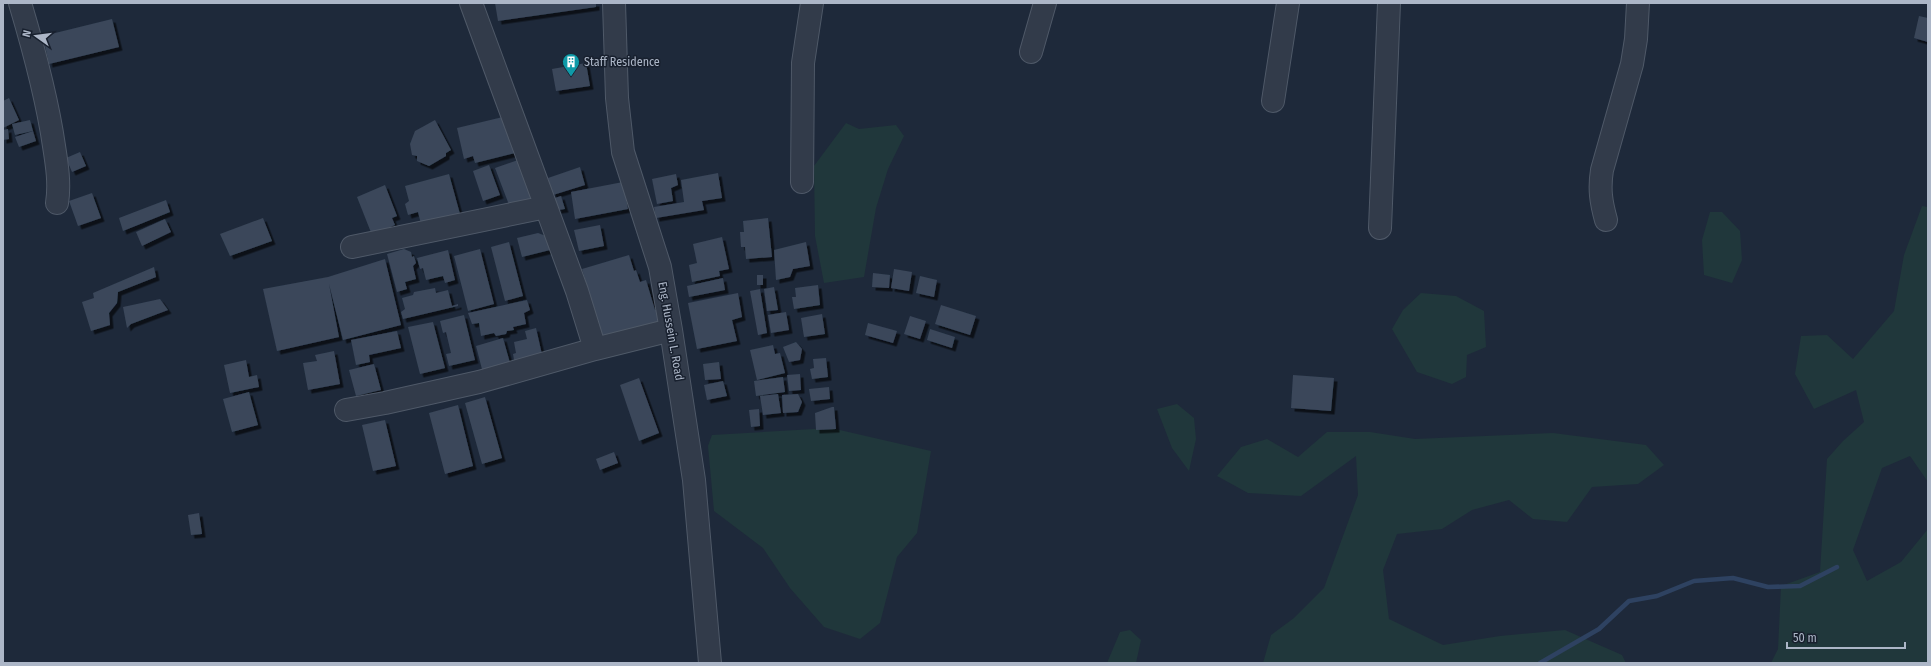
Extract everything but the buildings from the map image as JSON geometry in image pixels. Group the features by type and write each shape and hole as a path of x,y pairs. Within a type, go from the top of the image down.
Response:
{"street":[{"path":"20,3 36,55 50,120 59,189 57,203"},
{"path":"470,3 577,292 595,349"},
{"name":"Eng. Hussein L. Road","path":"614,3 616,98 623,152 660,267 671,330 694,480 710,663"},
{"path":"802,182 804,63 812,3"},
{"path":"1031,52 1046,3"},
{"path":"1273,101 1288,3"},
{"path":"1380,228 1389,3"},
{"path":"1606,220 1601,200 1600,182 1632,64 1636,40 1638,3"},
{"path":"352,247 546,207"},
{"path":"346,410 479,382 595,349 671,330"}],"green space":[{"path":"846,123 859,129 896,125 904,136 888,169 876,208 864,277 824,283 815,236 814,166"},
{"path":"1922,206 1928,207 1928,482 1910,456 1882,468 1853,550 1867,581 1901,562 1928,529 1928,663 1771,663 1778,649 1781,586 1820,572 1827,459 1843,441 1864,422 1856,390 1814,409 1795,374 1801,336 1827,335 1853,359 1894,311 1904,255"},
{"path":"1710,212 1722,212 1740,231 1742,260 1732,283 1704,275 1702,240"},
{"path":"1421,293 1456,296 1484,311 1486,347 1467,355 1466,377 1452,384 1417,372 1392,329 1403,310"},
{"path":"1177,404 1194,418 1196,439 1189,471 1172,448 1157,409"},
{"path":"831,428 931,451 917,533 897,557 880,623 860,639 824,627 790,588 763,548 714,511 708,446 712,435"},
{"path":"1327,432 1370,432 1415,439 1553,433 1646,445 1664,465 1638,484 1592,487 1567,522 1533,519 1509,500 1472,510 1442,529 1397,534 1383,570 1389,619 1443,645 1500,636 1565,630 1622,655 1626,663 1263,663 1271,635 1294,618 1324,588 1358,495 1356,456 1301,496 1248,493 1217,476 1241,447 1267,439 1298,457"},
{"path":"1130,630 1141,640 1136,663 1107,663 1120,632"}],"waterway":[{"path":"1540,663 1599,629 1629,601 1657,596 1694,581 1733,578 1768,587 1800,586 1837,567"}],"place":[{"name":"Staff Residence","path":"571,77"}]}
